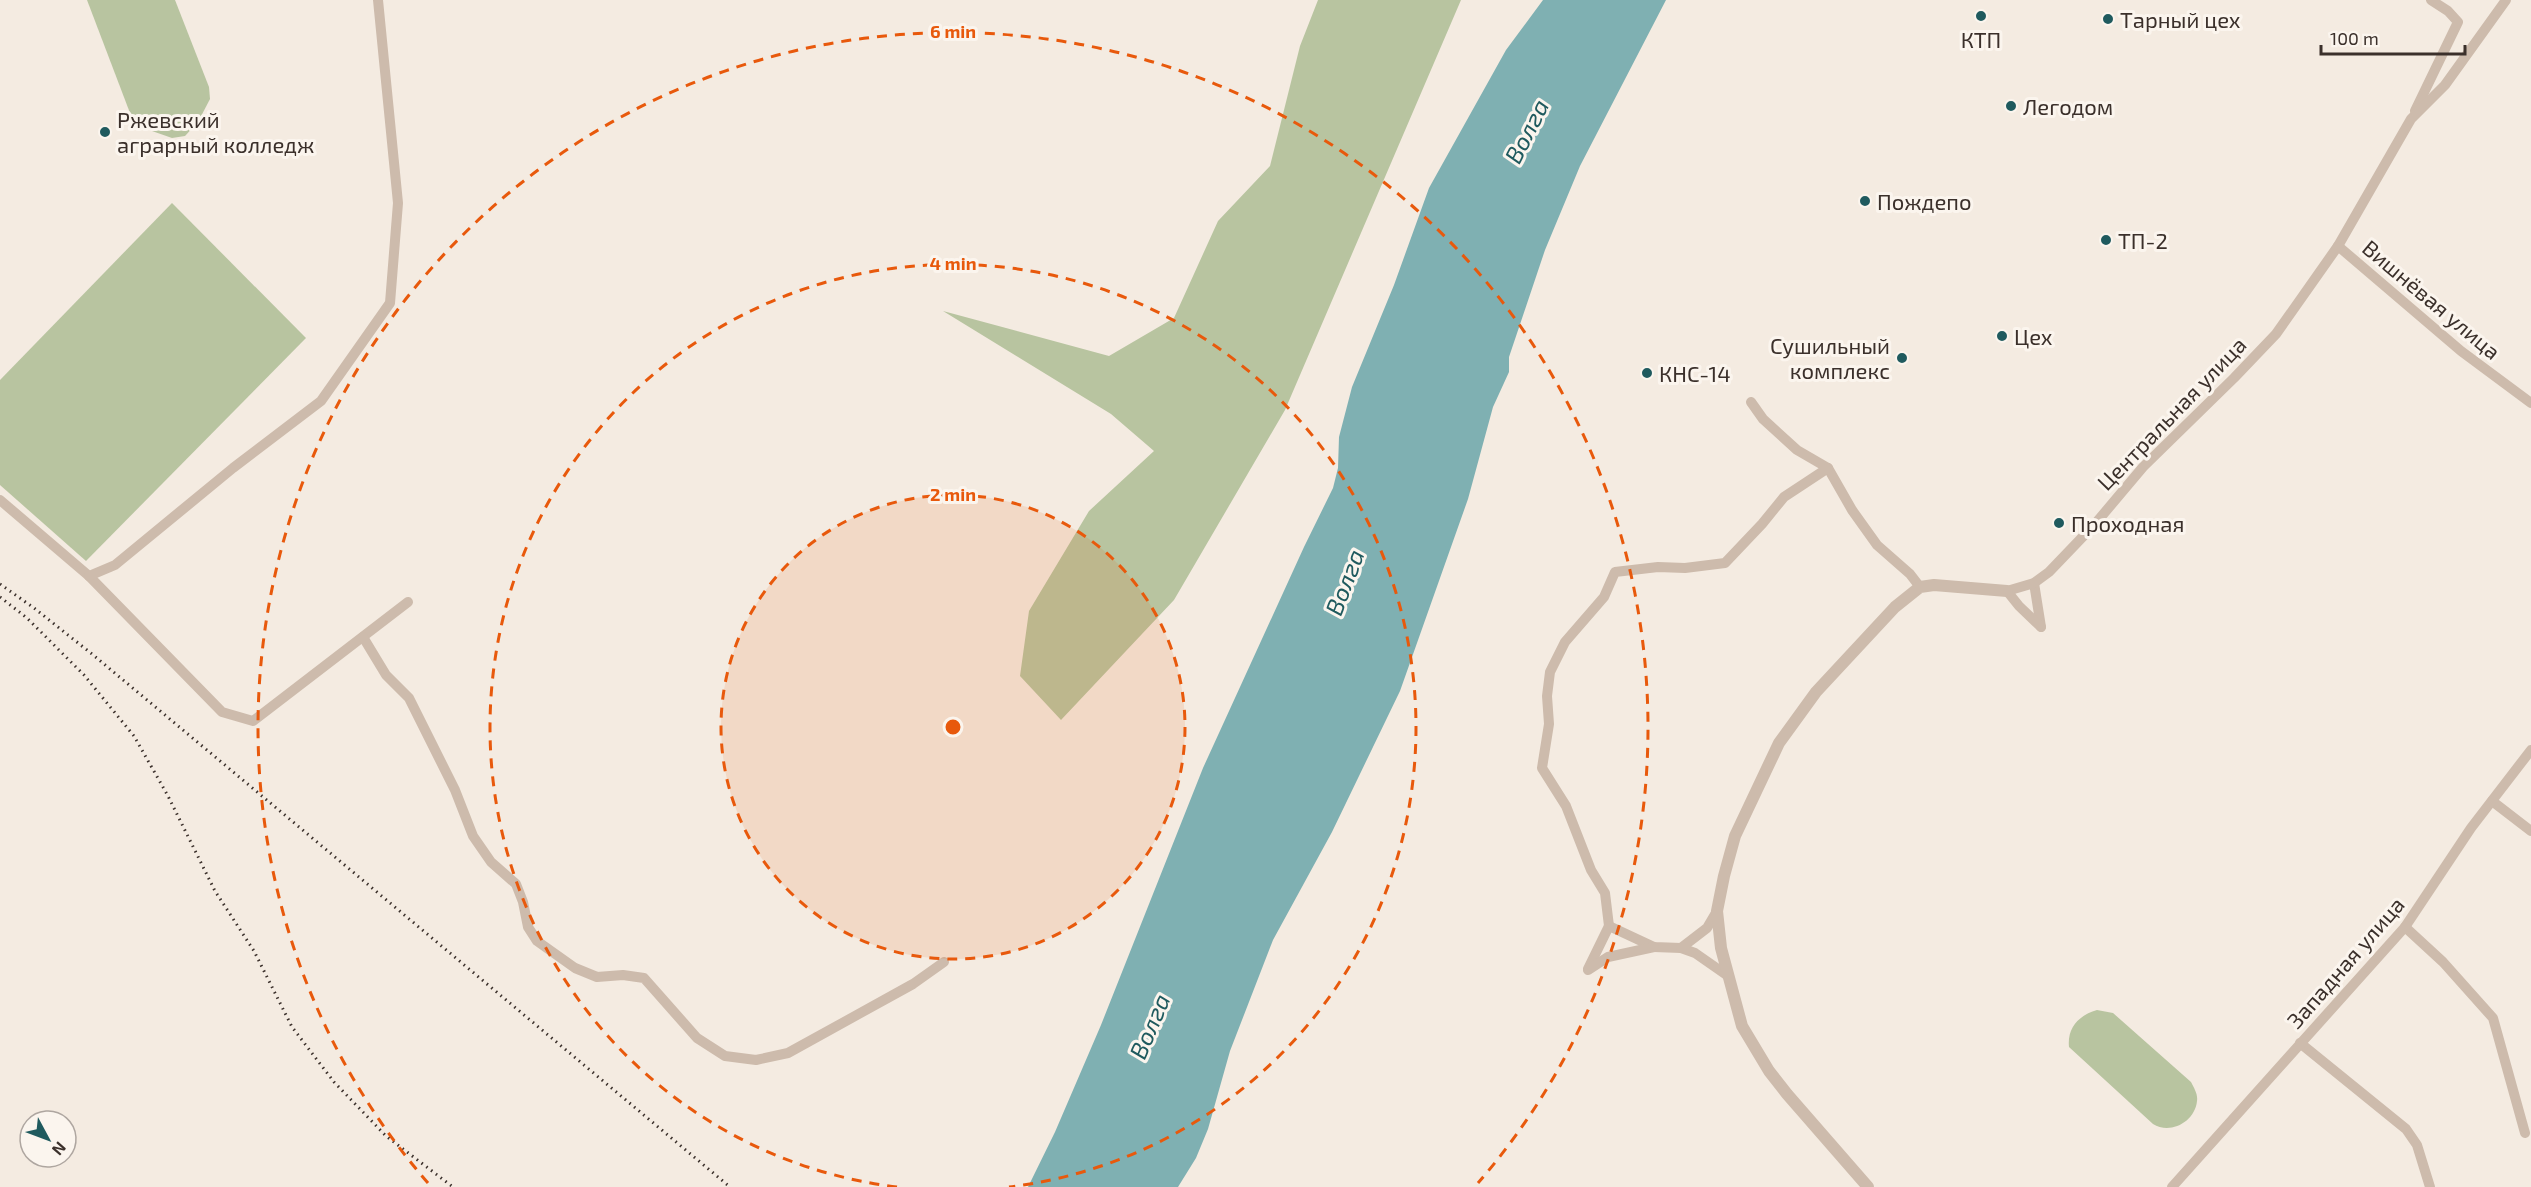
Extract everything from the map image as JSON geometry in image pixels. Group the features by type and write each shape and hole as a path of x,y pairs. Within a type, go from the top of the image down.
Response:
{"street":[{"path":"89,576 115,565 233,468 321,401 390,303 398,202 378,0"},
{"path":"2411,119 2458,22 2448,11 2431,0"},
{"name":"Центральная улица","path":"1920,587 1934,585 2007,591 2034,582 2049,572 2070,552 2143,467 2276,334 2338,246 2411,119 2445,85 2506,0"},
{"name":"Вишнёвая улица","path":"2338,246 2461,351 2531,403"},
{"path":"1681,948 1707,928 1717,911 1735,836 1779,743 1816,692 1895,607 1920,587 1910,574 1877,546 1852,510 1828,468 1797,450 1763,419 1751,402"},
{"path":"1728,976 1695,953 1681,948 1654,947 1608,957 1588,970 1609,926 1605,893 1591,870 1566,806 1542,768 1549,724 1547,696 1550,672 1565,642 1604,597 1615,572 1725,563 1762,524 1784,496 1828,468"},
{"path":"0,500 89,576 222,712 253,721 408,602"},
{"path":"2007,591 2019,606 2042,627 2034,582"},
{"path":"363,637 386,675 410,698 455,790 473,836 491,862 516,884 524,902 528,927 537,941 575,968 597,977 623,975 644,978 697,1038 725,1056 756,1060 788,1053 904,990 945,962"},
{"name":"Западная улица","path":"2172,1187 2405,927 2492,801 2531,750"},
{"path":"2492,801 2531,831"},
{"path":"1717,911 1721,948 1742,1026 1769,1071 1868,1187"},
{"path":"1609,926 1654,947"},
{"path":"2405,927 2443,962 2493,1018 2525,1133"},
{"path":"2300,1043 2406,1129 2417,1145 2430,1187"}],"green space":[{"path":"87,0 175,0 209,87 210,99 198,122 185,136 172,138 152,131 130,113"},
{"path":"1318,0 1461,0 1285,410 1174,600 1061,720 1020,676 1029,611 1089,511 1154,451 1111,414 943,311 1109,356 1174,318 1218,221 1270,166 1300,46"},
{"path":"172,203 306,338 86,561 0,485 0,380"},
{"path":"2097,1010 2113,1013 2191,1082 2197,1101 2192,1115 2187,1120 2167,1128 2153,1124 2069,1047 2072,1028 2085,1015"}],"water":[{"name":"Волга","path":"1543,0 1666,0 1580,166 1545,250 1509,357 1509,372 1493,407 1468,499 1400,691 1332,832 1273,940 1230,1051 1208,1129 1196,1158 1178,1187 1028,1187 1055,1132 1101,1025 1203,768 1333,488 1338,468 1339,437 1352,387 1394,285 1429,188 1506,50"}],"railway":[{"path":"0,584 92,654 730,1187"},
{"path":"0,597 27,618 84,675 134,736 168,796 215,891 254,951 292,1027 334,1082 386,1136 453,1187"}],"place":[{"name":"КТП","path":"1981,16"},
{"name":"Тарный цех","path":"2108,19"},
{"name":"Легодом","path":"2011,106"},
{"name":"Ржевский аграрный колледж","path":"105,132"},
{"name":"Пождепо","path":"1865,201"},
{"name":"ТП-2","path":"2106,240"},
{"name":"Цех","path":"2002,336"},
{"name":"Сушильный комплекс","path":"1902,358"},
{"name":"КНС-14","path":"1647,373"},
{"name":"Проходная","path":"2059,523"}]}
